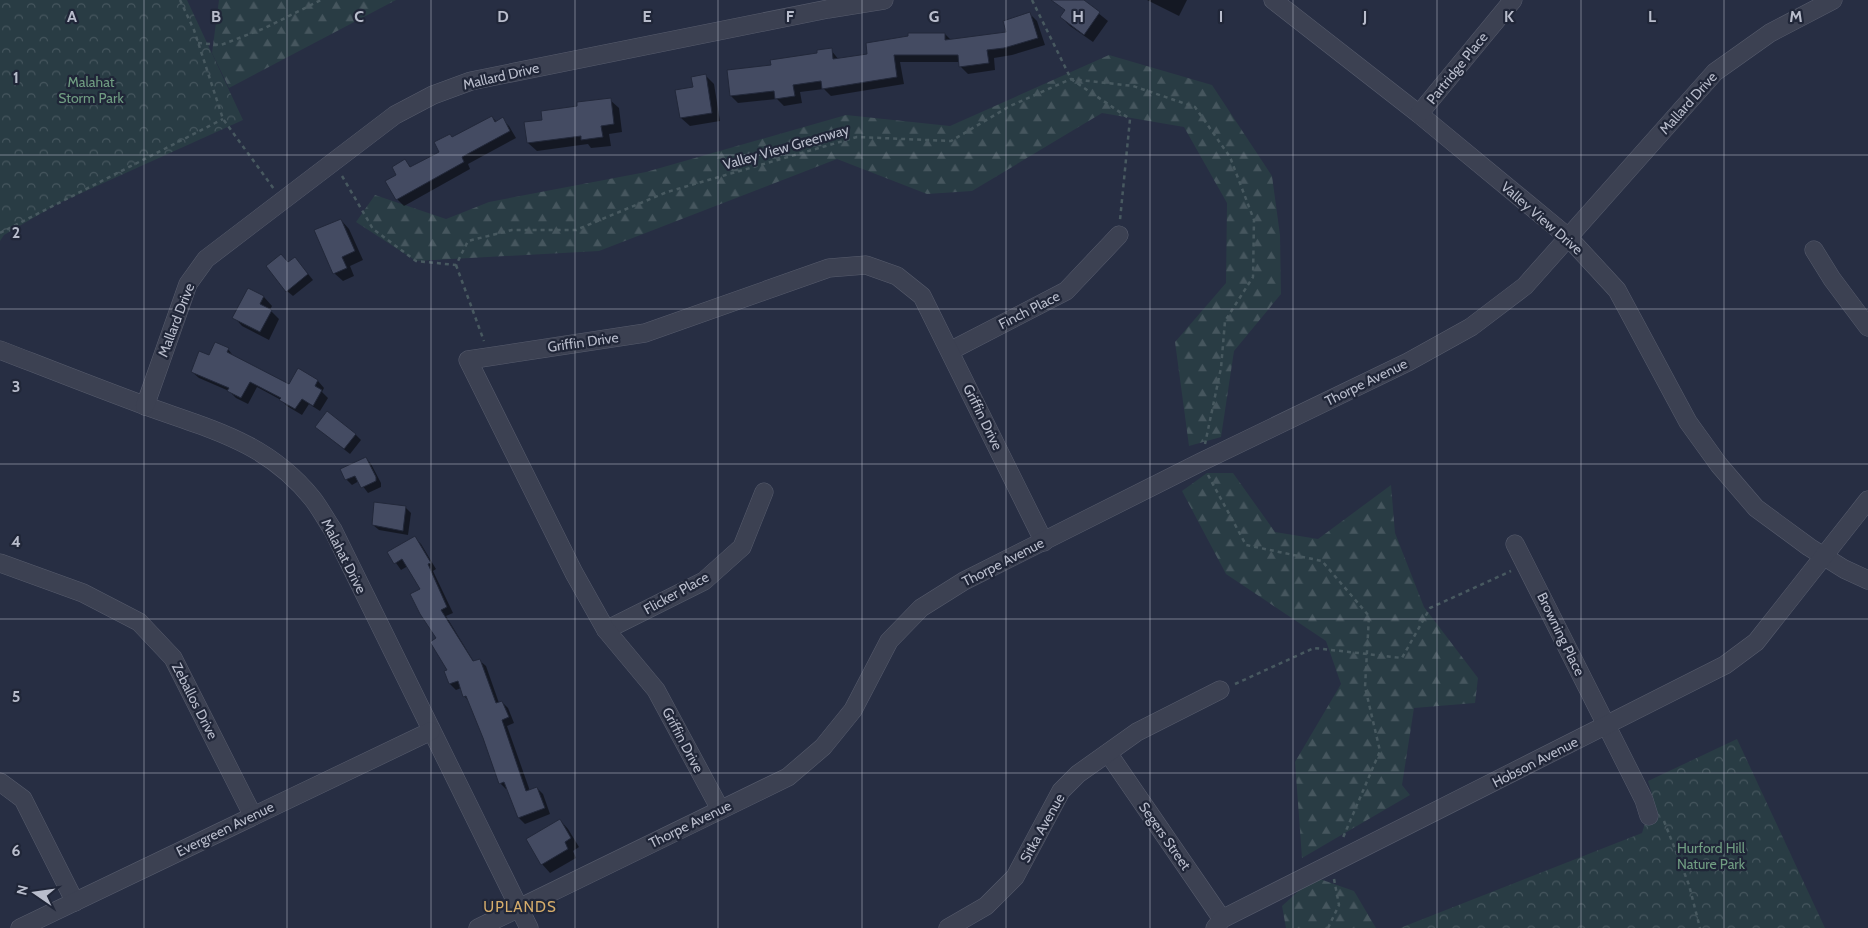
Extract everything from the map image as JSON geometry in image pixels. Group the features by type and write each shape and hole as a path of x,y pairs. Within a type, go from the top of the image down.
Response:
{"street":[{"name":"Mallard Drive","path":"145,406 188,284 206,259 395,115 433,95 471,81 828,5 884,0"},
{"name":"Valley View Drive","path":"1273,0 1419,114 1568,237 1617,290 1688,422 1718,464 1756,508 1805,545 1868,580"},
{"name":"Partridge Place","path":"1419,114 1513,0"},
{"name":"Mallard Drive","path":"1568,237 1715,72 1770,33 1834,0"},
{"name":"Finch Place","path":"950,350 1066,290 1119,235"},
{"name":"Thorpe Avenue","path":"478,928 788,777 823,747 853,710 889,641 922,608 964,581 1201,462 1423,355 1471,327 1525,286 1568,237"},
{"path":"1814,250 1832,279 1868,327"},
{"name":"Griffin Drive","path":"720,810 656,690 606,630 574,573 468,360 489,355 645,333 829,268 866,265 897,276 922,296 1044,542"},
{"name":"Malahat Drive","path":"0,350 145,406 224,433 252,446 295,479 313,499 333,530 529,928"},
{"name":"Flicker Place","path":"606,630 704,580 742,547 764,492"},
{"name":"Hobson Avenue","path":"1218,923 1725,665 1756,642 1868,500"},
{"name":"Browning Place","path":"1515,544 1644,800 1649,816"},
{"name":"Zeballos Drive","path":"0,564 83,593 139,622 173,658 253,816"},
{"name":"Sitka Avenue","path":"948,928 986,906 1015,877 1061,791 1078,774 1137,732 1220,690"},
{"name":"Evergreen Avenue","path":"20,928 431,731"},
{"name":"Segers Street","path":"1108,752 1218,923"},
{"path":"0,782 24,799 75,902"}],"path":[{"path":"180,0 198,43 223,119 282,200"},
{"path":"198,43 222,45 265,28 321,0"},
{"path":"1032,0 1071,80 1130,119 1119,235"},
{"name":"Valley View Greenway","path":"456,265 468,241 512,230 576,230 667,192 857,137 951,141 1010,106 1071,80 1133,86 1195,107 1230,157 1254,220 1253,277 1225,321 1221,368 1201,462"},
{"path":"0,233 223,119"},
{"path":"333,162 373,229 416,261 456,265 489,355"},
{"path":"1201,462 1246,545 1322,561 1369,616 1365,687 1380,752 1332,864 1339,905 1328,928"},
{"path":"1220,690 1314,648 1402,658 1430,608 1526,564"},
{"path":"1649,816 1657,816 1663,819 1689,885 1700,928"}],"green space":[{"name":"Malahat Storm Park","path":"0,0 187,0 243,120 57,204 4,235 0,241"},
{"path":"219,0 396,0 229,88 212,53"},
{"path":"1109,55 1212,85 1272,176 1280,235 1281,294 1234,351 1221,437 1189,446 1175,342 1226,283 1227,203 1184,127 1102,113 972,191 927,194 837,159 599,251 416,261 356,222 375,195 446,219 489,202 646,172 846,115 950,126"},
{"path":"1207,473 1233,473 1275,532 1318,539 1391,485 1395,533 1424,607 1478,678 1475,703 1414,708 1402,785 1410,795 1302,858 1295,762 1341,684 1326,641 1226,574 1182,491"},
{"name":"Hurford Hill Nature Park","path":"1737,739 1825,928 1400,928 1642,833 1653,798 1648,781"},
{"path":"1314,877 1354,891 1376,928 1286,928 1282,906"}],"building":[{"path":"1051,0 1084,0 1100,12 1084,35 1060,17 1065,10"},
{"path":"1030,12 1038,38 1004,48 987,50 989,63 959,67 958,55 894,55 897,77 822,89 821,81 793,85 795,96 775,99 774,91 730,96 727,70 771,65 770,60 817,53 817,50 832,48 833,59 867,54 866,43 908,36 908,33 945,33 945,40 1006,32 1003,21"},
{"path":"706,74 712,113 680,118 675,90 693,87 691,77"},
{"path":"611,98 614,124 601,126 603,137 581,140 581,136 527,143 524,122 542,120 541,111 577,106 577,102"},
{"path":"492,116 495,122 503,117 510,131 462,157 464,162 396,200 385,181 396,175 392,167 405,159 410,167 439,152 434,142 450,134 452,137"},
{"path":"341,219 355,251 342,257 347,268 333,274 314,230"},
{"path":"281,254 288,262 295,257 308,274 286,292 266,266"},
{"path":"248,288 264,296 260,304 272,310 260,332 232,318"},
{"path":"215,342 229,348 227,352 289,384 298,368 318,380 315,386 322,390 313,406 302,399 295,409 279,400 281,398 250,382 241,398 227,391 229,388 191,372 199,351 209,355"},
{"path":"327,411 356,434 344,449 315,427"},
{"path":"366,457 376,477 376,481 361,488 355,476 345,480 340,469"},
{"path":"374,502 406,506 403,531 372,525"},
{"path":"415,536 431,563 428,564 447,607 441,610 473,661 480,659 496,703 502,701 509,717 502,720 526,791 537,787 545,808 518,818 504,782 499,784 466,696 463,697 458,681 449,684 444,671 447,670 430,642 436,638 420,614 410,594 420,589 402,559 394,564 387,552"},
{"path":"560,819 571,838 565,842 568,849 541,865 526,839"}],"district":[{"name":"UPLANDS","path":"520,907"}]}
